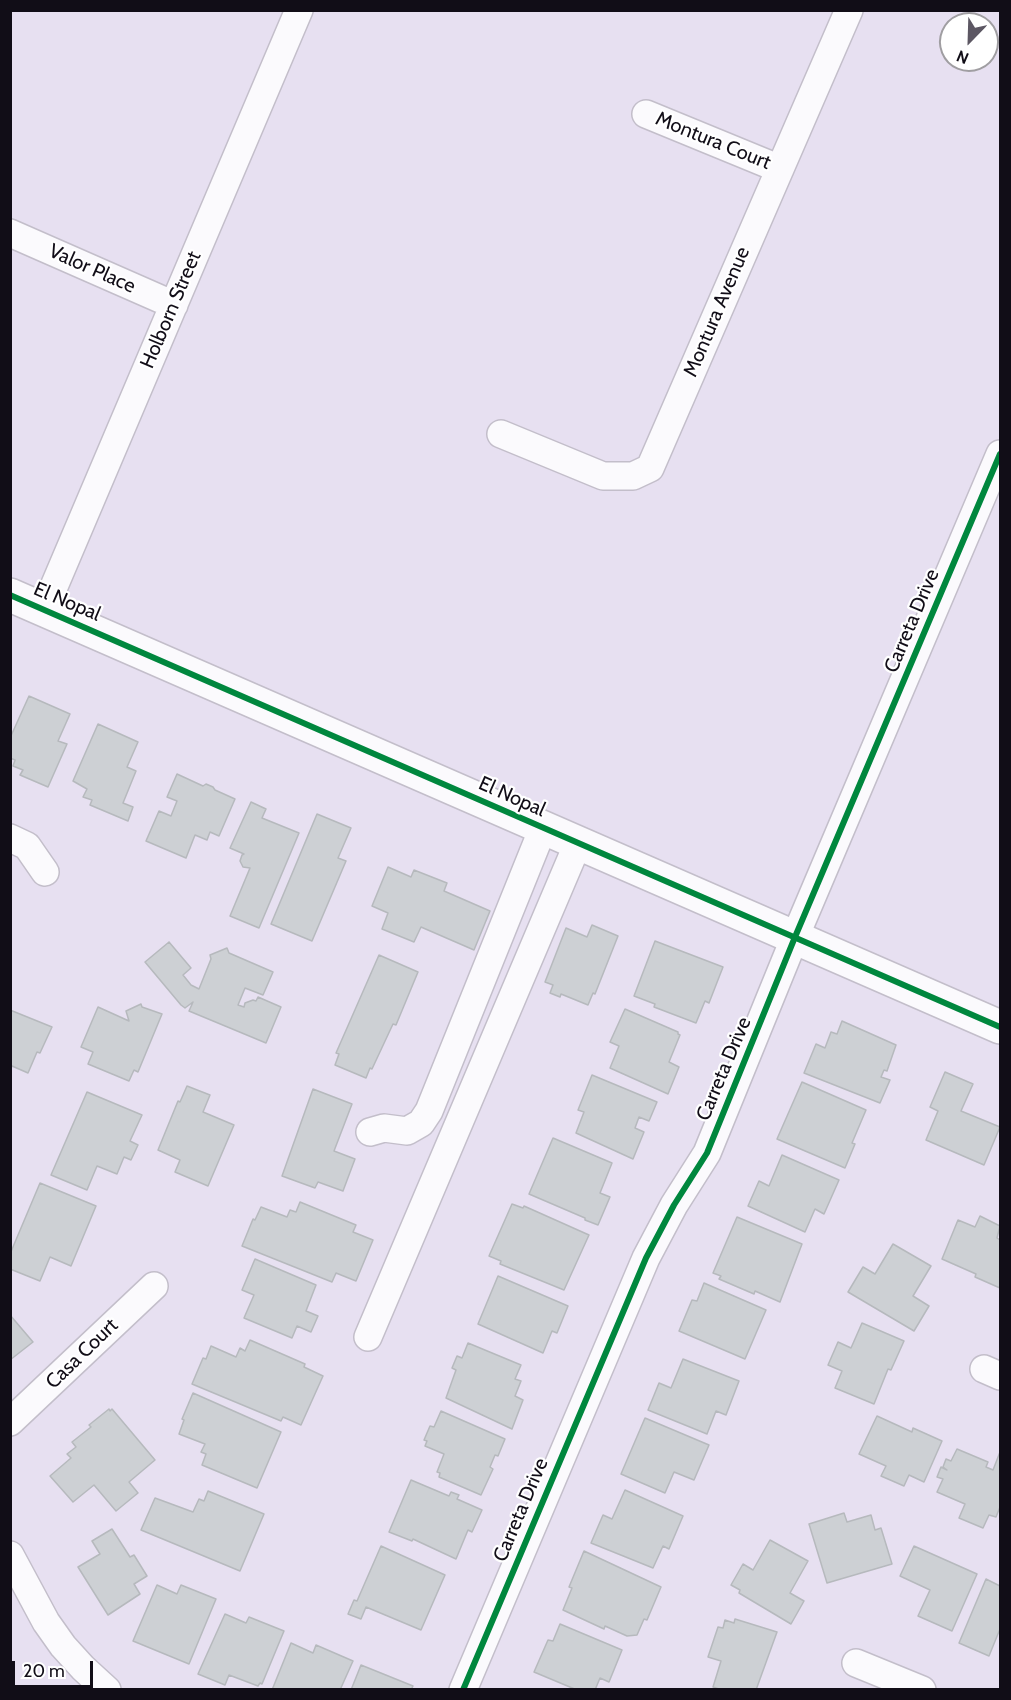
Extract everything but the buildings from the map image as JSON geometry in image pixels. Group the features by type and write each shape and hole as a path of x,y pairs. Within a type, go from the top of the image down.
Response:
{"main road":[{"name":"El Nopal","path":"10,595 1000,1027"}],"street":[{"name":"Holborn Street","path":"44,610 299,10"},
{"name":"Montura Avenue","path":"501,434 603,476 633,476 650,468 849,10"},
{"name":"Montura Court","path":"646,114 780,169"},
{"name":"Valor Place","path":"10,233 174,305"},
{"name":"Carreta Drive","path":"463,1689 646,1258 674,1205 707,1153 795,938 1000,454"},
{"path":"370,1132 384,1128 407,1131 421,1123 429,1112 543,828"},
{"path":"10,838 27,846 45,872"},
{"path":"368,1337 578,843"},
{"name":"Casa Court","path":"10,1422 154,1286"},
{"path":"10,1555 57,1638 76,1662 107,1689"},
{"path":"856,1663 922,1689"}],"cycle path":[{"path":"463,1690 646,1258 674,1205 707,1153 795,937 1000,454"},
{"path":"10,595 1000,1027"}]}
